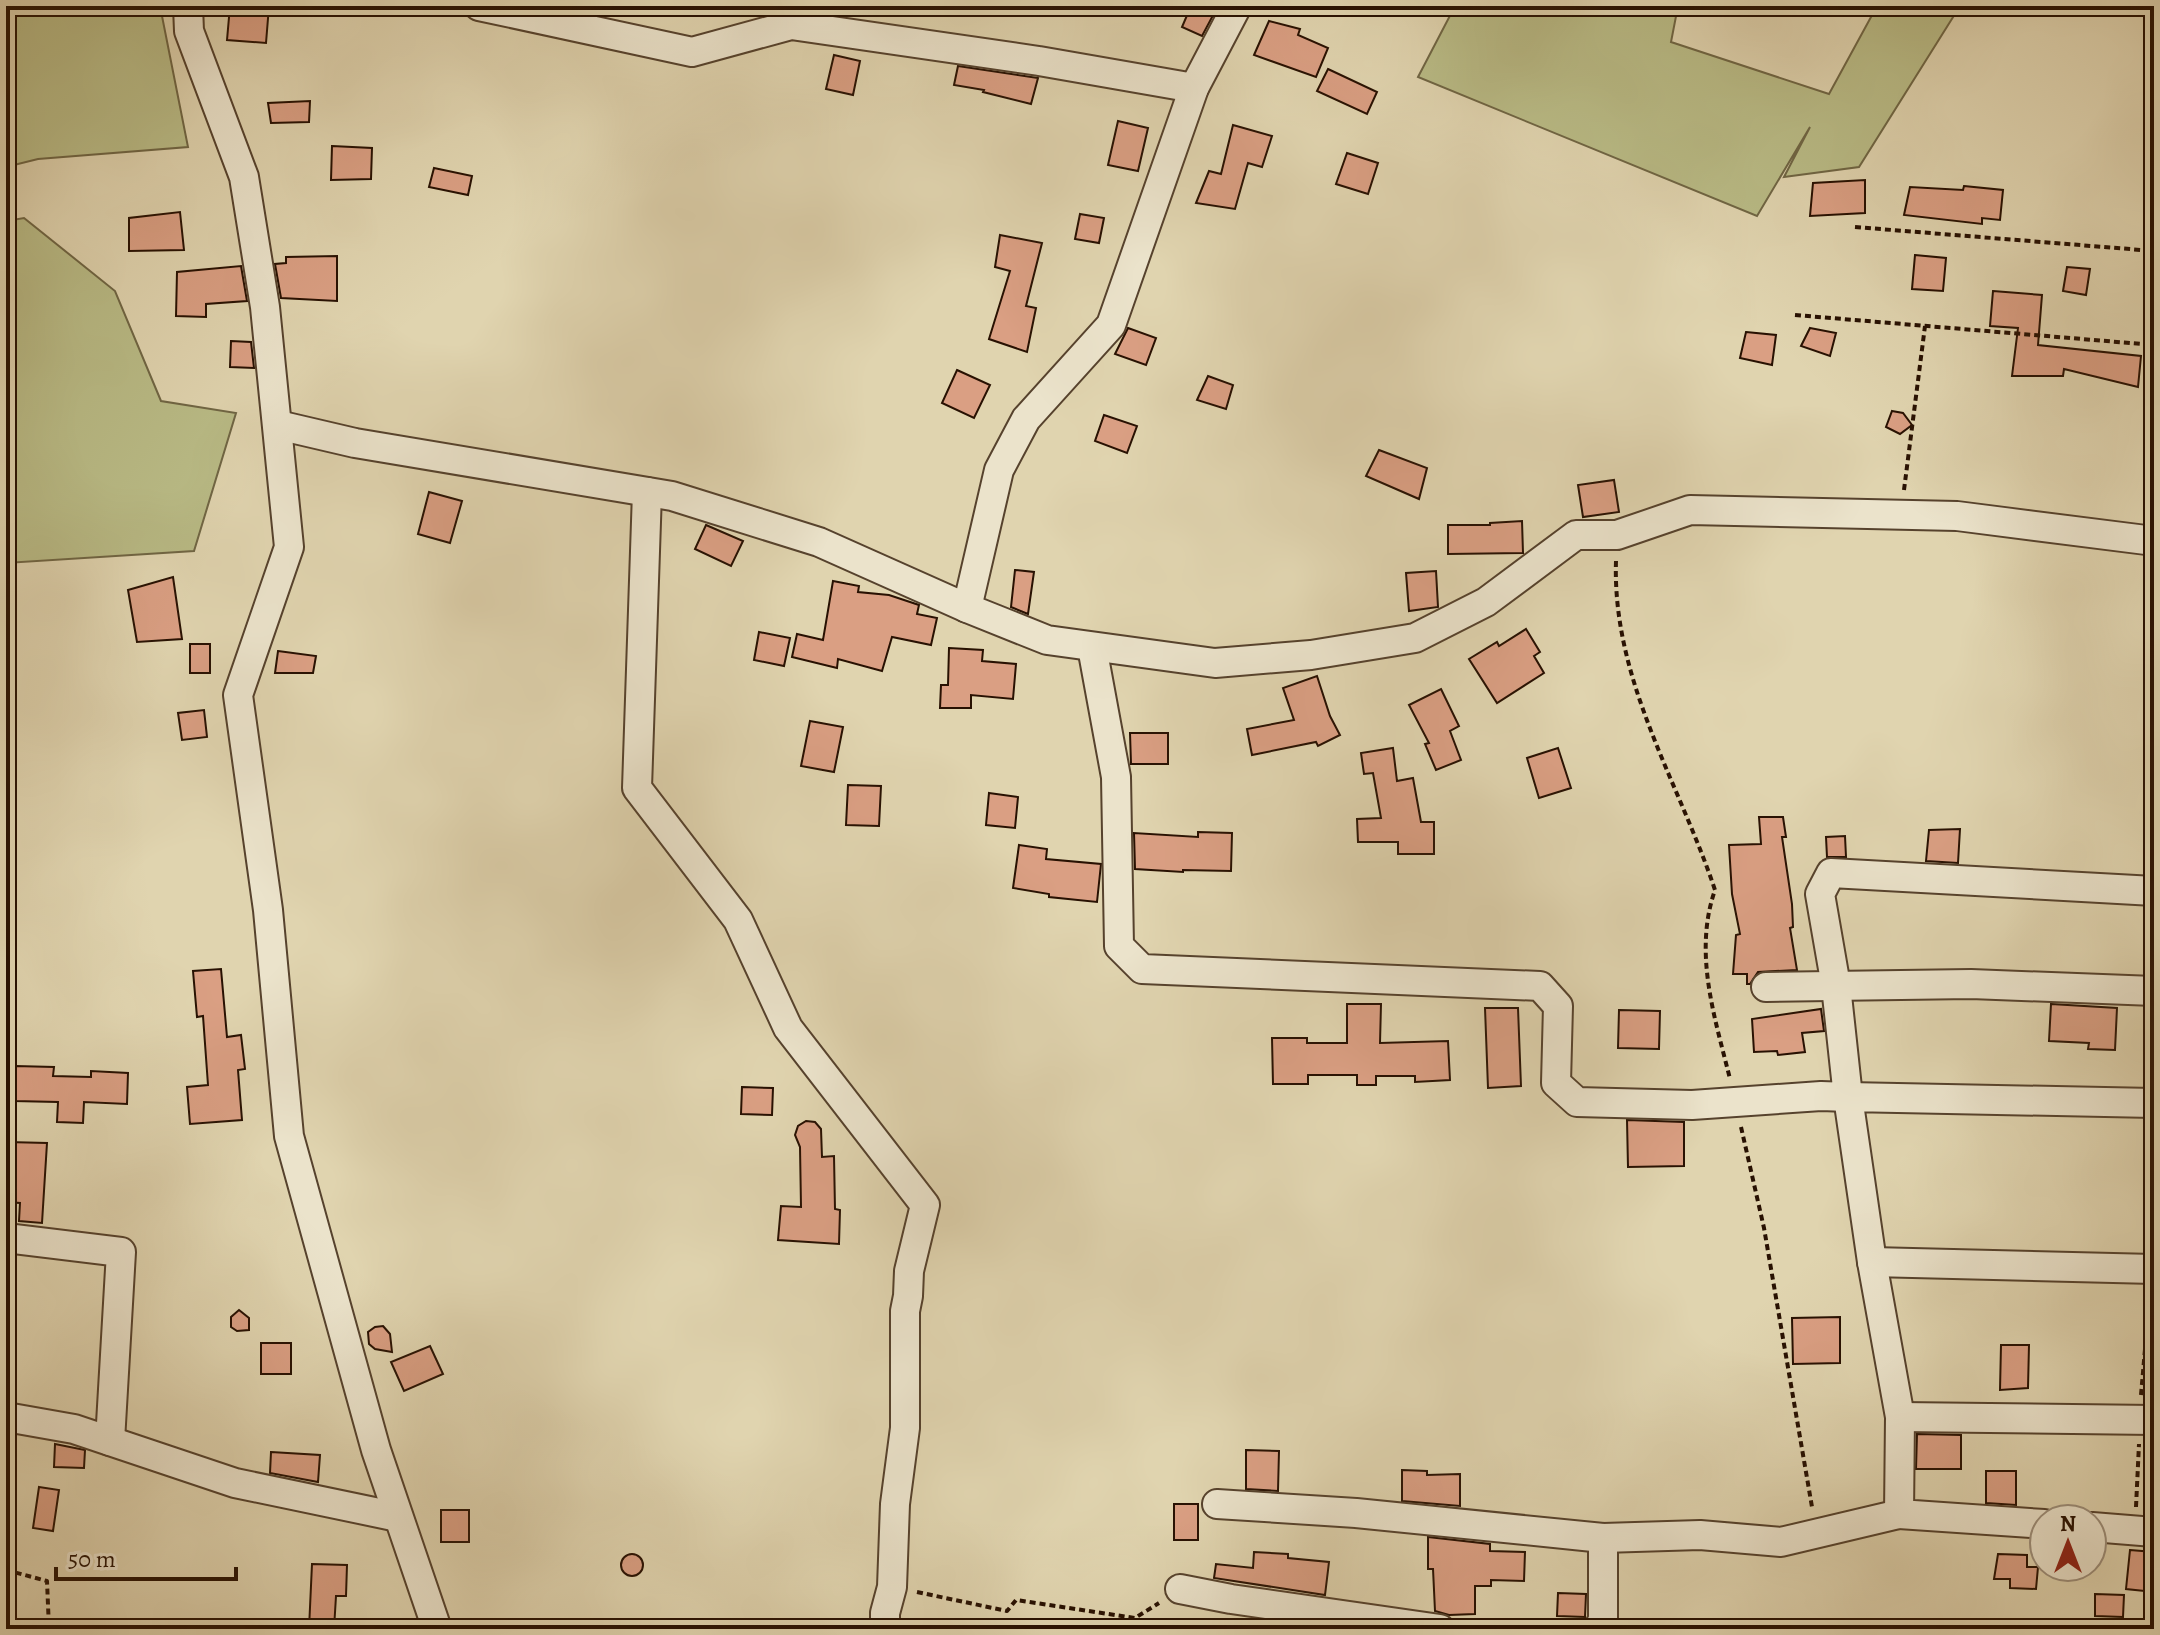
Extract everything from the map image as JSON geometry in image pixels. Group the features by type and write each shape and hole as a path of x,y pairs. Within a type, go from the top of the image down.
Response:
{"street":[{"path":"188,6 189,31 244,177 265,307 289,547 238,695 268,910 289,1136 376,1450 437,1629"},
{"path":"479,6 692,52 791,25 1039,61 1194,88"},
{"path":"967,608 999,470 1026,419 1111,325 1194,88 1237,6"},
{"path":"278,425 355,443 672,496 819,542 1047,640 1215,663 1311,655 1415,638 1486,602 1576,535 1617,535 1690,510 1957,516 2154,541"},
{"path":"647,492 637,788 738,920 788,1028 925,1205 909,1271 905,1311 905,1428 895,1504 892,1587 885,1613 885,1629"},
{"path":"1092,647 1116,777 1119,946 1142,969 1540,986 1558,1006 1556,1083 1577,1102 1692,1105 1821,1096 2154,1103"},
{"path":"1899,1514 1900,1417 1872,1262 1848,1097 1836,986 1820,894 1831,873 2154,891"},
{"path":"1766,987 1971,984 2154,991"},
{"path":"6,1238 121,1252 110,1441"},
{"path":"1872,1262 2153,1269"},
{"path":"6,1417 74,1429 235,1483 398,1517"},
{"path":"1900,1417 2147,1420"},
{"path":"1217,1504 1356,1513 1603,1538 1700,1535 1781,1542 1899,1514 2028,1523"},
{"path":"2108,1528 2144,1531"},
{"path":"1598,1629 1603,1620 1603,1538"},
{"path":"1180,1589 1440,1629"}],"path":[{"path":"1855,227 2154,251"},
{"path":"1795,315 2154,345"},
{"path":"1901,515 1925,326"},
{"path":"1617,535 1615,596 1627,654 1651,736 1715,890 1708,910 1704,948 1709,988 1764,1228 1817,1532"},
{"path":"2144,1531 2154,1198"},
{"path":"6,1570 47,1581 49,1629"},
{"path":"892,1587 1007,1611 1016,1600 1135,1618 1180,1589"}],"green space":[{"path":"6,6 160,6 188,147 38,159 6,167"},
{"path":"1455,6 1678,6 1671,42 1829,94 1877,6 1960,6 1859,167 1784,177 1810,127 1757,216 1418,77"},
{"path":"24,218 115,291 161,401 236,413 194,551 6,563 6,221"}],"building":[{"path":"230,6 269,6 266,43 227,40"},
{"path":"1191,6 1218,6 1202,36 1182,27"},
{"path":"1269,21 1300,29 1298,35 1328,48 1316,77 1254,55"},
{"path":"834,55 860,61 853,95 826,89"},
{"path":"958,66 1038,78 1031,104 954,85"},
{"path":"1328,69 1377,92 1367,114 1317,91"},
{"path":"310,101 309,122 271,123 268,103"},
{"path":"1118,121 1148,128 1138,171 1108,165"},
{"path":"1233,125 1272,136 1262,167 1248,163 1235,209 1196,203 1209,171 1221,174"},
{"path":"332,146 372,148 371,179 331,180"},
{"path":"1347,153 1378,163 1368,194 1336,184"},
{"path":"434,168 472,176 468,195 429,187"},
{"path":"1865,180 1865,213 1810,216 1813,183"},
{"path":"1964,186 2003,190 2000,220 1982,218 1982,224 1904,215 1910,187 1963,190"},
{"path":"180,212 184,250 129,251 129,218"},
{"path":"1080,214 1104,218 1099,243 1075,239"},
{"path":"1000,235 1042,243 1026,306 1036,308 1027,352 989,339 1010,271 995,267"},
{"path":"1915,255 1946,258 1943,291 1912,289"},
{"path":"337,256 337,301 281,298 275,264 286,263 286,257"},
{"path":"241,266 247,301 206,304 206,317 176,316 177,272"},
{"path":"2067,267 2090,269 2086,295 2063,291"},
{"path":"1993,291 2042,295 2038,345 2141,356 2138,387 2064,369 2063,376 2012,376 2018,328 1990,326"},
{"path":"1128,328 1156,338 1146,365 1115,354"},
{"path":"1810,328 1836,333 1830,356 1801,346"},
{"path":"1746,332 1776,335 1772,365 1740,358"},
{"path":"231,341 251,342 254,368 230,367"},
{"path":"957,370 990,385 974,418 942,403"},
{"path":"1208,376 1233,385 1226,409 1197,400"},
{"path":"1892,411 1903,413 1912,425 1900,434 1886,427"},
{"path":"1104,415 1137,426 1127,453 1095,441"},
{"path":"1379,450 1427,468 1419,499 1366,476"},
{"path":"1614,480 1619,512 1583,517 1578,485"},
{"path":"429,492 462,501 450,543 418,534"},
{"path":"1522,521 1523,553 1448,554 1448,525"},
{"path":"706,525 743,541 731,566 695,549"},
{"path":"1015,570 1034,572 1028,614 1011,607"},
{"path":"1436,571 1438,607 1409,611 1406,573"},
{"path":"173,577 182,639 137,642 128,590"},
{"path":"833,581 859,586 858,592 889,595 919,605 917,614 937,618 931,645 892,637 882,671 838,659 837,668 792,657 797,634 823,640"},
{"path":"1526,629 1540,652 1534,656 1544,673 1497,703 1469,659 1497,642 1499,646"},
{"path":"759,632 790,638 784,666 754,660"},
{"path":"190,644 210,644 210,673 190,673"},
{"path":"949,648 983,650 982,661 1016,664 1013,699 971,695 971,708 940,708 941,685 948,685"},
{"path":"278,651 316,656 313,673 275,673"},
{"path":"1317,676 1330,716 1340,735 1318,746 1316,742 1252,755 1247,729 1294,720 1283,688"},
{"path":"1441,689 1459,726 1450,731 1461,760 1436,770 1425,744 1429,743 1409,705"},
{"path":"204,710 207,737 182,740 178,713"},
{"path":"810,721 843,727 834,772 801,766"},
{"path":"1130,733 1168,733 1168,764 1131,764"},
{"path":"1393,748 1397,781 1413,778 1421,822 1434,822 1434,854 1398,854 1398,842 1358,842 1357,819 1381,818 1373,773 1364,774 1361,753"},
{"path":"1558,748 1571,788 1539,798 1527,758"},
{"path":"848,785 881,786 879,826 846,825"},
{"path":"989,793 1018,797 1015,828 986,825"},
{"path":"1759,817 1783,817 1786,837 1782,837 1792,904 1793,927 1790,928 1797,970 1758,972 1747,984 1747,974 1733,974 1736,935 1740,934 1732,894 1729,845 1761,844"},
{"path":"1960,829 1958,863 1926,861 1929,830"},
{"path":"1198,832 1232,833 1231,871 1135,869 1134,833 1198,837"},
{"path":"1845,836 1846,857 1827,857 1826,837"},
{"path":"1019,845 1047,849 1046,859 1101,864 1097,902 1049,897 1049,894 1013,888"},
{"path":"221,969 227,1037 241,1035 245,1069 238,1070 242,1120 190,1124 187,1087 208,1085 203,1016 197,1017 193,971"},
{"path":"1347,1004 1381,1004 1380,1043 1448,1041 1450,1080 1415,1082 1415,1076 1376,1076 1376,1085 1357,1085 1357,1075 1308,1075 1308,1084 1273,1084 1272,1038 1307,1038 1307,1043 1347,1043"},
{"path":"2051,1004 2117,1008 2115,1050 2088,1049 2089,1043 2049,1041"},
{"path":"1485,1008 1518,1008 1521,1086 1488,1088"},
{"path":"1821,1009 1824,1031 1802,1033 1805,1052 1778,1055 1777,1051 1754,1052 1752,1019"},
{"path":"1619,1010 1660,1011 1659,1049 1618,1048"},
{"path":"15,1066 54,1067 53,1076 91,1077 91,1071 128,1073 127,1104 84,1102 83,1123 57,1122 58,1102 14,1101"},
{"path":"742,1087 773,1088 772,1115 741,1114"},
{"path":"1627,1120 1684,1122 1684,1166 1628,1167"},
{"path":"806,1121 815,1122 821,1129 822,1157 834,1156 835,1209 840,1210 839,1244 778,1240 781,1206 801,1207 800,1147 795,1135 798,1126"},
{"path":"7,1142 47,1143 42,1223 19,1221 20,1203 6,1202"},
{"path":"239,1310 249,1318 249,1330 237,1331 231,1327 231,1317"},
{"path":"1840,1317 1840,1363 1793,1364 1792,1318"},
{"path":"383,1326 390,1334 392,1352 375,1349 369,1344 368,1332"},
{"path":"261,1343 291,1343 291,1374 261,1374"},
{"path":"2001,1345 2029,1345 2028,1388 2000,1390"},
{"path":"430,1346 443,1374 404,1391 391,1362"},
{"path":"1917,1434 1961,1435 1961,1469 1916,1469"},
{"path":"55,1444 85,1450 84,1468 54,1467"},
{"path":"1246,1450 1279,1451 1278,1491 1246,1489"},
{"path":"271,1452 320,1455 318,1482 270,1473"},
{"path":"1402,1470 1427,1471 1427,1475 1460,1474 1460,1506 1402,1501"},
{"path":"1986,1471 2016,1471 2016,1505 1986,1503"},
{"path":"39,1487 59,1490 53,1531 33,1528"},
{"path":"1174,1504 1198,1504 1198,1540 1174,1540"},
{"path":"441,1510 469,1510 469,1542 441,1542"},
{"path":"1428,1537 1490,1544 1490,1551 1525,1552 1524,1581 1491,1580 1491,1586 1475,1586 1475,1614 1449,1615 1435,1611 1433,1569 1428,1569"},
{"path":"2130,1550 2154,1552 2154,1592 2126,1589"},
{"path":"1254,1552 1288,1554 1288,1558 1329,1562 1325,1595 1214,1578 1216,1564 1253,1568"},
{"path":"632,1554 640,1557 643,1565 640,1573 632,1576 624,1573 621,1565 624,1557"},
{"path":"1998,1554 2027,1555 2028,1583 2037,1583 2036,1589 2010,1588 2010,1579 1994,1579"},
{"path":"312,1564 347,1565 346,1596 336,1596 334,1629 309,1629"},
{"path":"1558,1593 1586,1594 1585,1617 1557,1616"},
{"path":"2095,1594 2124,1595 2123,1617 2095,1616"}]}
